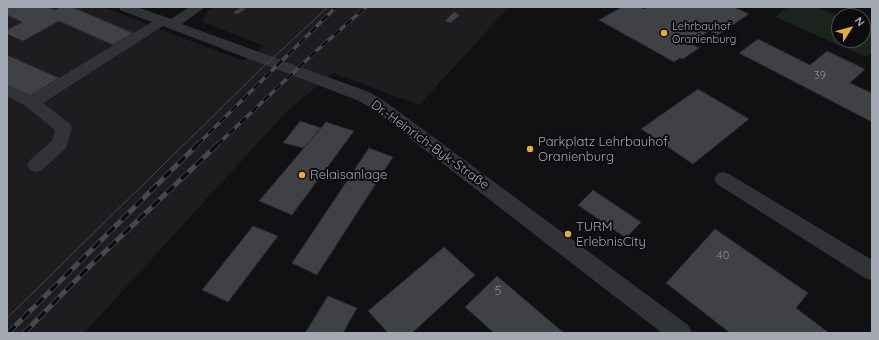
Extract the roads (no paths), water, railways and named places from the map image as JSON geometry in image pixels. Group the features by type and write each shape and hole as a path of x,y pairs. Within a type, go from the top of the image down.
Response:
{"street":[{"name":"Dr.-Heinrich-Byk-Straße","path":"125,7 363,96 377,104 680,333"},
{"path":"32,102 166,23 198,7"},
{"path":"7,90 32,102 64,128 60,144 36,165"},
{"path":"723,179 872,271"}],"tram line":[{"path":"7,318 261,69 328,7"}],"railway":[{"path":"197,145 336,7"},
{"path":"217,145 314,53 366,7"},
{"path":"8,333 198,144"},
{"path":"24,333 91,265 218,144"}],"place":[{"name":"Lehrbauhof Oranienburg","path":"664,33"},
{"name":"Parkplatz Lehrbauhof Oranienburg","path":"530,149"},
{"name":"Relaisanlage","path":"302,175"},
{"name":"TURM ErlebnisCity","path":"568,234"}]}
